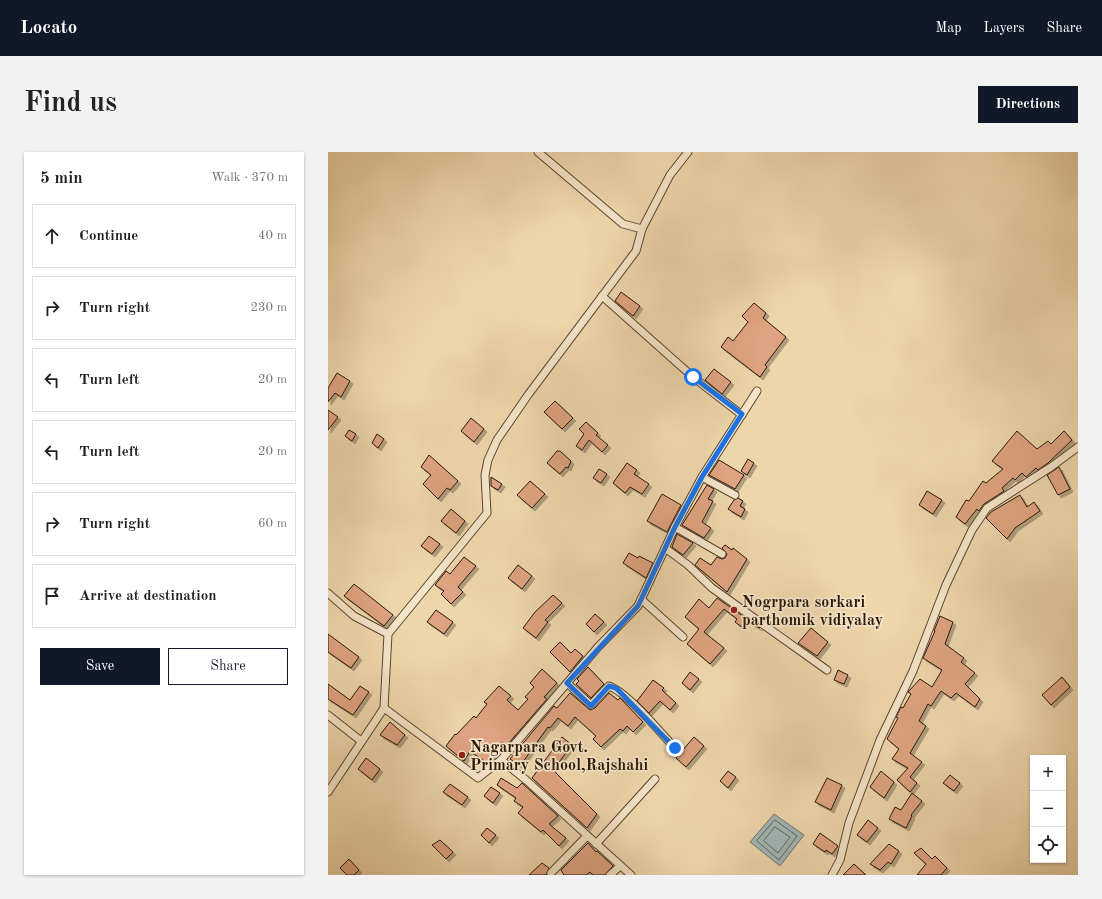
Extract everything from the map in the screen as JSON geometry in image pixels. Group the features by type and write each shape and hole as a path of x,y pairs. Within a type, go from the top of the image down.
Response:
{"street":[{"path":"538,152 623,224 642,229"},
{"path":"328,792 384,708 388,634 487,513 485,475 488,460 497,440 528,394 636,251 642,229 670,175 688,152"},
{"path":"602,296 693,377 742,414"},
{"path":"384,708 478,778 501,760 567,683 638,606 675,527 702,477 757,391"},
{"path":"832,875 840,860 849,824 880,740 913,671 951,573 972,530 987,508 1051,467 1078,447"},
{"path":"702,477 735,495"},
{"path":"675,527 722,554"},
{"path":"665,548 688,565 712,588 827,670"},
{"path":"328,593 354,616 388,634"},
{"path":"641,599 683,637"},
{"path":"567,683 591,706 609,686 616,688 675,748"},
{"path":"328,715 361,741"},
{"path":"501,760 526,780 586,836 631,875"},
{"path":"596,844 655,779"},
{"path":"551,873 586,836"},
{"path":"610,875 620,866"}],"water":[{"path":"774,814 804,835 780,866 750,842"}],"building":[{"path":"621,292 640,306 633,316 615,301"},
{"path":"754,303 766,313 763,318 786,337 765,365 767,367 760,377 721,347 728,337 733,341 748,322 742,316"},
{"path":"714,369 731,382 722,394 705,380"},
{"path":"337,373 350,381 341,397 335,393 328,402 328,388"},
{"path":"555,401 573,418 562,429 544,412"},
{"path":"328,410 338,417 328,430"},
{"path":"471,418 484,429 474,442 461,431"},
{"path":"586,422 598,433 596,435 608,445 602,452 589,440 582,450 576,446 584,434 579,429"},
{"path":"349,430 356,434 352,441 345,436"},
{"path":"1017,431 1037,449 1048,441 1051,444 1064,431 1072,440 1048,463 1038,470 1036,468 1026,477 1022,473 1015,480 1013,478 1002,488 1004,491 984,504 979,511 977,509 965,524 956,517 966,500 969,501 983,481 986,483 1003,469 992,461"},
{"path":"377,434 384,439 378,448 372,443"},
{"path":"557,451 560,451 571,461 568,468 566,467 560,474 547,463"},
{"path":"429,455 458,481 450,490 447,488 438,499 423,484 431,475 421,467"},
{"path":"748,459 754,463 747,475 741,471"},
{"path":"719,460 744,475 735,489 709,475"},
{"path":"627,463 637,470 634,474 649,484 642,494 630,487 625,493 613,483"},
{"path":"1059,467 1070,489 1058,495 1047,475"},
{"path":"599,469 607,474 601,483 593,478"},
{"path":"491,477 502,484 498,490 491,486"},
{"path":"530,481 545,494 532,508 517,495"},
{"path":"707,485 714,489 708,499 713,501 702,522 711,528 704,538 682,525"},
{"path":"927,491 942,500 933,514 919,505"},
{"path":"662,494 681,505 667,532 647,521"},
{"path":"1020,495 1027,507 1034,502 1040,511 1015,528 1007,539 986,518 991,512"},
{"path":"738,498 743,501 740,506 745,509 741,517 728,509 734,500"},
{"path":"451,509 465,521 456,533 441,521"},
{"path":"677,534 693,543 683,555 672,547"},
{"path":"429,536 440,544 432,554 421,546"},
{"path":"725,545 732,550 733,548 747,559 727,592 695,565 700,558 711,565 717,557 722,559 725,558 727,554 722,548"},
{"path":"629,553 653,563 646,578 623,563"},
{"path":"464,557 476,566 458,587 463,592 451,604 441,594 444,591 435,585 446,571 450,574"},
{"path":"518,565 532,576 522,589 508,578"},
{"path":"354,584 393,615 384,626 344,596"},
{"path":"553,595 562,603 545,620 548,622 536,638 523,628 535,612"},
{"path":"717,598 760,628 746,621 742,627 735,622 737,619 724,609 704,632 724,648 710,664 687,644 699,629 685,617 699,599 709,608"},
{"path":"436,610 453,622 444,634 427,622"},
{"path":"595,614 604,622 594,632 586,624"},
{"path":"940,616 953,622 945,644 964,658 961,662 975,673 965,684 980,699 975,707 956,693 951,698 941,691 931,706 928,704 919,721 926,726 910,753 922,762 910,777 917,783 910,792 897,780 908,768 892,759 899,749 887,739 898,718 896,717 901,707 903,708 911,694 908,692 920,679 932,687 942,670 923,658"},
{"path":"811,628 828,642 817,656 798,643"},
{"path":"328,634 359,657 351,668 328,652"},
{"path":"560,642 571,653 575,649 583,656 570,672 550,652"},
{"path":"588,667 604,684 591,698 576,684 579,681 577,679"},
{"path":"542,669 557,683 544,697 547,699 507,745 502,742 487,763 470,751 464,761 446,746 455,734 456,735 474,716 476,718 487,704 484,702 499,686 511,696 507,700 518,710 528,699 525,697 534,687 530,683"},
{"path":"838,670 848,675 844,684 834,680"},
{"path":"690,672 699,679 690,690 682,683"},
{"path":"1062,677 1070,687 1051,705 1042,695"},
{"path":"653,680 664,688 662,690 676,703 670,710 660,701 649,713 637,701"},
{"path":"328,684 350,700 360,686 369,692 353,715 328,699"},
{"path":"570,693 590,710 595,708 609,693 618,700 620,698 643,722 633,732 627,726 623,731 620,729 601,747 593,739 596,736 575,717 568,726 558,718 550,728 548,727 520,766 510,759 554,706 557,708"},
{"path":"390,722 405,735 397,745 380,735"},
{"path":"562,737 572,745 553,770 597,814 587,828 532,778"},
{"path":"694,737 704,746 686,767 676,758"},
{"path":"366,758 380,769 372,780 358,769"},
{"path":"728,771 736,777 728,788 720,781"},
{"path":"881,771 894,782 884,798 870,787"},
{"path":"950,775 960,783 954,791 943,783"},
{"path":"501,778 517,788 522,783 558,816 549,824 566,838 559,846 543,830 541,832 518,813 523,807 514,801 516,798 497,785"},
{"path":"827,778 842,785 831,810 815,802"},
{"path":"450,784 468,797 462,805 443,792"},
{"path":"491,787 500,793 493,803 484,796"},
{"path":"912,793 922,801 911,815 912,816 906,828 889,819 895,807 901,810"},
{"path":"868,820 878,828 867,842 857,835"},
{"path":"487,828 496,835 489,843 481,835"},
{"path":"820,833 838,846 832,854 826,850 825,852 813,844"},
{"path":"440,840 453,852 446,859 432,845"},
{"path":"588,843 596,852 597,851 613,866 605,875 593,875 590,872 586,875 564,875 561,870"},
{"path":"889,844 899,851 891,864 888,862 880,870 870,864"},
{"path":"921,848 932,859 935,856 947,868 941,875 917,875 926,864 914,853"},
{"path":"349,859 359,870 354,875 347,875 340,868"},
{"path":"542,863 549,868 546,875 529,875"},
{"path":"854,864 866,875 843,875"}],"place":[{"name":"Nogrpara sorkari parthomik vidiyalay","path":"734,610"},
{"name":"Nagarpara Govt. Primary School,Rajshahi","path":"462,755"}],"route":[{"path":"675,748 616,688 609,686 591,706 567,683 598,647 638,606 675,527 694,495 702,477 742,414 693,377"}]}
